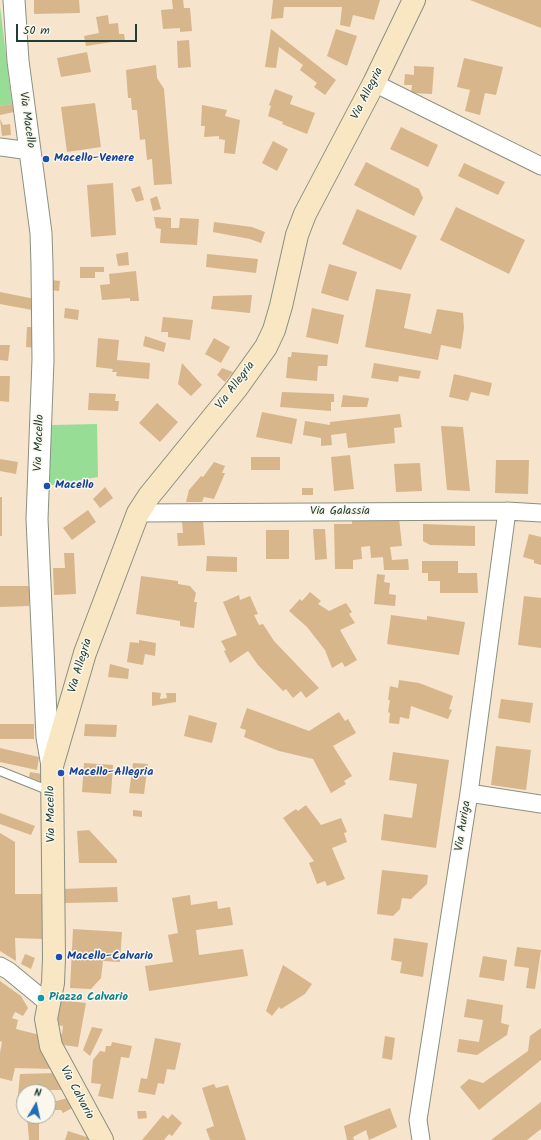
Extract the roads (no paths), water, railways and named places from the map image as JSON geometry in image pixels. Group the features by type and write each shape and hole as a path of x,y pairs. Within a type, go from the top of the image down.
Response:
{"main road":[{"name":"Via Allegria","path":"52,766 84,653 138,513 149,496 236,389 266,347 274,330 281,306 292,254 303,221 374,83 414,0"},
{"name":"Via Macello","path":"49,1004 53,983 54,958 52,766"},
{"name":"Via Calvario","path":"49,1004 46,1018 51,1046 102,1140"}],"street":[{"name":"Via Macello","path":"14,0 18,61 41,233 43,360 37,519 47,737 52,766"},
{"path":"374,83 541,166"},
{"path":"0,148 30,151"},
{"name":"Via Galassia","path":"138,513 507,511 541,513"},
{"name":"Via Auriga","path":"421,1140 418,1120 469,793 507,511"},
{"path":"469,793 541,804"},
{"path":"0,966 9,971 49,1004"}],"lane":[{"path":"0,771 52,792"}],"place":[{"name":"Macello-Venere","path":"46,159"},
{"name":"Macello","path":"47,486"},
{"name":"Macello-Allegria","path":"61,773"},
{"name":"Macello-Calvario","path":"59,957"},
{"name":"Piazza Calvario","path":"41,998"}]}
